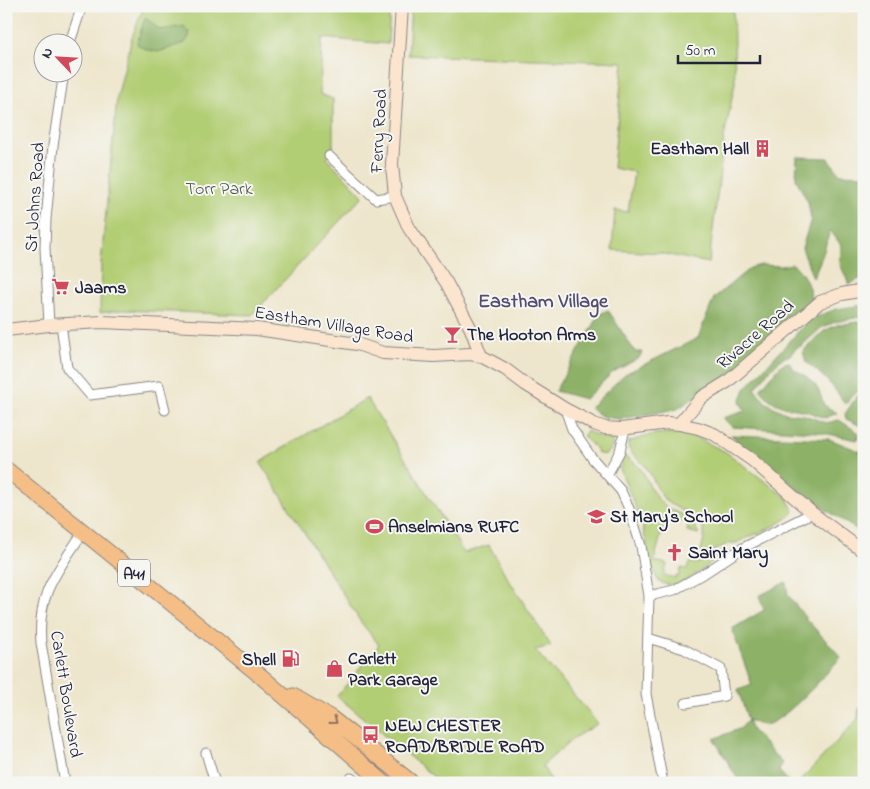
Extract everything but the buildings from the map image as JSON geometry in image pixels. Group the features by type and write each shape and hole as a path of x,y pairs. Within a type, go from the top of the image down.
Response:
{"highway":[{"name":"A41","path":"6,469 262,677 384,783"},
{"name":"A41","path":"262,677 331,718 412,783"}],"main road":[{"name":"Ferry Road","path":"402,6 392,164 395,196 409,228 446,282 471,329 481,356"},
{"name":"Rivacre Road","path":"679,424 701,398 727,382 820,302 842,294 864,290"},
{"name":"Eastham Village Road","path":"6,330 102,322 257,329 349,342 383,353 434,356 470,354 481,356 506,369 525,384 565,409 605,428 626,428 668,423 698,428 714,434 752,460 812,513 864,552"}],"street":[{"path":"73,32 82,6"},
{"name":"St Johns Road","path":"63,82 53,146 45,248 55,325 67,368 90,395 159,386 165,410"},
{"path":"329,156 376,199 395,196"},
{"path":"565,409 572,429 592,458 621,491 630,511 641,546 649,596 646,694 663,783"},
{"path":"607,475 620,451 626,428"},
{"path":"649,596 674,590 708,571 741,549 812,513"},
{"name":"Carlett Boulevard","path":"65,783 41,644 40,624 42,606 48,589 84,532"},
{"path":"648,638 684,649 721,669 724,696 686,703"},
{"path":"206,753 214,783"}],"green space":[{"name":"Torr Park","path":"144,6 390,6 388,44 322,38 320,94 333,99 333,152 327,158 363,196 252,315 122,310 100,313 101,263 117,98 132,37"},
{"path":"411,6 733,6 735,83 724,138 709,263 659,253 612,250 615,210 628,212 634,172 613,168 623,62 408,55"},
{"path":"145,17 160,30 184,26 189,31 189,37 185,43 158,52 148,50 137,44"},
{"path":"797,157 828,158 840,174 864,175 864,277 849,284 840,264 841,245 830,230 813,278 802,248 811,219 808,202 796,179"},
{"path":"792,264 800,271 806,282 811,305 799,311 738,369 677,409 619,419 603,417 590,408 625,374 698,338 714,298 750,268 761,265 781,266"},
{"path":"864,305 864,316 835,322 821,328 790,355 781,359 766,374 755,389 765,402 785,413 804,415 826,423 839,420 859,433 857,440 819,432 732,427 723,418 745,411 740,402 745,389 809,320 836,309"},
{"path":"608,310 635,352 642,352 639,358 613,372 585,399 555,391 600,314"},
{"path":"864,321 864,387 845,404 827,381 806,362 803,351 824,331 837,325"},
{"path":"789,362 795,370 814,383 824,405 837,413 825,418 780,405 765,395 760,389 782,364"},
{"path":"864,392 863,427 846,419 845,414 857,396"},
{"path":"367,398 464,553 489,545 505,574 551,646 535,650 597,724 575,737 542,766 553,783 441,783 337,696 379,645 360,621 260,462"},
{"path":"587,431 600,437 612,439 610,451 603,455 599,454 583,436"},
{"path":"654,434 689,434 726,452 787,498 794,512 783,521 767,529 703,556 700,554 704,539 704,531 701,525 690,515 665,500 643,463 629,450 628,442"},
{"path":"731,435 829,439 864,453 864,534 794,488"},
{"path":"623,456 638,466 656,497 668,508 690,520 699,534 687,531 689,522 666,516 654,561 667,564 664,575 676,578 676,576 679,576 681,568 687,569 689,563 703,561 725,550 685,581 671,585 659,582 653,570 641,521 620,469"},
{"path":"786,582 788,595 807,620 841,657 804,697 781,717 763,725 748,720 738,690 752,685 732,629 764,610 759,596"},
{"path":"864,706 864,783 798,783 858,719 859,709"},
{"path":"748,720 751,729 782,763 779,771 790,783 740,783 714,739 741,728"}],"place":[{"name":"Eastham Hall","path":"763,148"},
{"name":"Jaams","path":"61,287"},
{"name":"The Hooton Arms","path":"453,334"},
{"name":"St Mary's School","path":"596,516"},
{"name":"Anselmians RUFC","path":"374,526"},
{"name":"Saint Mary","path":"674,552"},
{"name":"Shell","path":"290,659"},
{"name":"Carlett Park Garage","path":"334,668"},
{"name":"NEW CHESTER ROAD/BRIDLE ROAD","path":"371,735"}],"district":[{"name":"Eastham Village","path":"543,300"}]}
